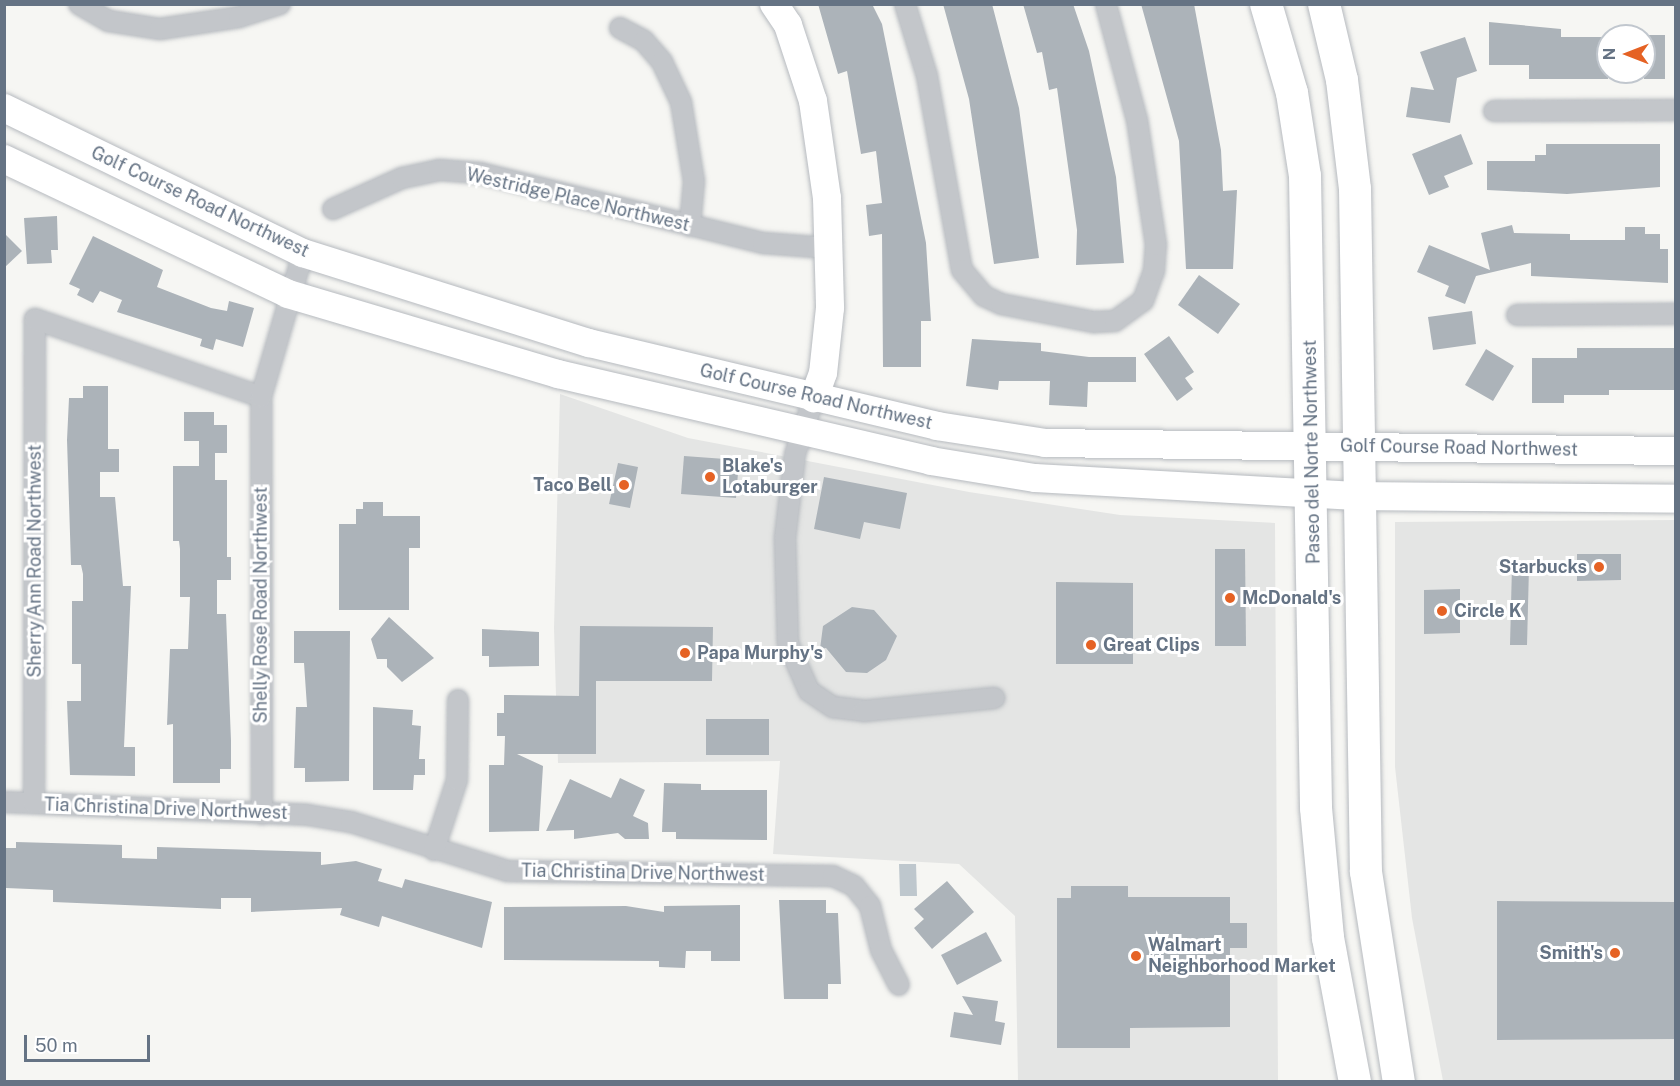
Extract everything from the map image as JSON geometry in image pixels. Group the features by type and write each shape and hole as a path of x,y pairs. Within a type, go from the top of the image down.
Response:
{"main road":[{"path":"774,4 788,25 813,101 828,248 830,309 823,373 814,398"},
{"name":"Paseo del Norte Northwest","path":"1266,4 1292,93 1305,176 1313,447 1320,873 1355,1082"},
{"path":"1324,4 1353,164 1360,446 1366,872 1399,1082"},
{"name":"Golf Course Road Northwest","path":"4,108 303,253 589,343 814,398 1045,443 1676,451"},
{"name":"Golf Course Road Northwest","path":"4,159 288,294 558,374 802,433 1035,478 1360,496 1676,499"}],"street":[{"path":"79,4 109,21 160,29 280,4"},
{"path":"905,4 927,76 960,260 969,282 1001,304 1094,322 1115,321 1143,301 1154,271 1152,200 1107,4"},
{"path":"620,28 644,41 662,62 681,102 694,181 690,226"},
{"path":"1494,111 1676,110"},
{"name":"Westridge Place Northwest","path":"333,209 402,178 439,170 480,173 763,243 828,248"},
{"path":"261,397 288,294 303,253"},
{"path":"1517,315 1676,314"},
{"name":"Sherry Ann Road Northwest","path":"34,803 35,320 261,397"},
{"name":"Shelly Rose Road Northwest","path":"261,397 262,813"},
{"path":"814,398 802,433 789,488 785,561 788,643 809,691 832,707 864,711 994,698"},
{"path":"434,850 457,780 458,700"},
{"name":"Tia Christina Drive Northwest","path":"4,801 262,813 351,822 434,850 507,871 542,874 833,876 854,886 870,906 881,950 899,985"}],"shaded area":[{"path":"560,394 688,438 969,492 1120,515 1275,523 1278,1081 1018,1081 1015,916 959,864 773,854 780,761 558,763 554,628"},
{"path":"1675,520 1675,1081 1443,1081 1412,918 1395,767 1395,522"},
{"path":"899,864 916,864 917,896 900,896"}],"building":[{"path":"818,4 872,4 882,24 926,243 931,321 921,321 921,367 883,367 882,234 869,236 866,205 882,203 876,151 861,154 847,71 838,74"},
{"path":"943,4 992,4 1019,108 1039,258 994,264 969,99"},
{"path":"1023,4 1073,4 1089,51 1116,177 1124,263 1076,265 1077,230 1057,88 1049,90 1042,52 1037,53"},
{"path":"1141,4 1194,4 1221,150 1223,191 1237,190 1233,269 1186,269 1179,141"},
{"path":"1489,22 1561,29 1561,37 1596,37 1596,79 1529,79 1529,65 1489,65"},
{"path":"1656,35 1665,35 1665,79 1656,79"},
{"path":"1465,37 1477,71 1457,78 1450,123 1406,117 1411,87 1434,90 1420,52"},
{"path":"1461,134 1473,164 1444,176 1449,187 1429,195 1412,154"},
{"path":"1546,144 1660,144 1660,187 1567,194 1487,190 1487,161 1535,161 1535,155 1546,155"},
{"path":"57,216 58,250 51,250 52,263 27,264 24,218"},
{"path":"1512,225 1514,233 1570,234 1570,240 1625,240 1625,227 1645,227 1645,234 1660,234 1660,249 1668,249 1668,283 1531,276 1531,263 1476,276 1465,304 1445,296 1449,286 1417,272 1429,245 1490,270 1481,233"},
{"path":"4,233 22,251 4,268"},
{"path":"93,236 163,270 157,287 211,308 227,311 229,301 254,308 243,347 216,339 213,350 200,346 202,339 117,312 122,300 100,291 93,303 77,295 80,289 69,284"},
{"path":"1199,275 1240,304 1218,334 1178,305"},
{"path":"1472,311 1476,344 1433,350 1428,317"},
{"path":"1169,336 1194,372 1185,378 1193,389 1177,401 1144,354"},
{"path":"972,339 1041,343 1041,351 1089,357 1136,357 1136,382 1088,382 1087,407 1049,405 1050,381 999,381 998,390 966,386"},
{"path":"1577,348 1676,348 1676,390 1609,390 1609,395 1564,395 1564,403 1532,403 1532,358 1577,358"},
{"path":"1486,349 1514,366 1493,401 1465,385"},
{"path":"83,386 108,386 108,449 119,449 119,472 100,472 100,497 115,497 123,586 131,586 124,747 135,747 135,776 70,775 67,701 81,701 81,664 72,664 72,601 83,601 83,574 81,565 71,565 67,440 69,398 83,398"},
{"path":"184,412 214,412 214,425 227,425 227,453 215,453 215,480 227,480 227,557 231,557 231,580 217,580 217,614 226,614 231,741 231,769 220,769 220,783 173,783 173,724 167,725 170,649 188,649 190,597 180,597 179,541 173,541 173,466 199,466 199,441 184,441"},
{"name":"Blake's Lotaburger","path":"684,456 739,460 736,498 681,494"},
{"name":"Taco Bell","path":"618,463 638,467 630,508 609,504"},
{"path":"824,477 907,493 900,529 864,522 860,539 814,529"},
{"path":"363,502 383,502 383,516 420,516 420,548 409,548 409,610 339,610 339,524 356,524 356,509 363,509"},
{"name":"McDonald's","path":"1215,549 1245,549 1246,646 1215,646"},
{"name":"Starbucks","path":"1577,554 1621,554 1621,580 1577,581"},
{"path":"1512,566 1529,567 1527,645 1510,645"},
{"path":"1056,582 1133,583 1133,664 1056,664"},
{"name":"Circle K","path":"1460,589 1460,633 1424,634 1424,590"},
{"path":"852,607 874,610 897,636 886,660 867,673 846,672 826,648 820,649 823,626"},
{"path":"389,617 434,658 402,682 387,667 387,659 377,659 371,639"},
{"path":"580,626 713,627 712,681 596,681 596,754 517,754 543,766 539,831 489,832 489,765 504,765 505,736 497,736 497,713 504,713 504,695 579,696"},
{"path":"482,629 539,632 539,666 489,667 489,656 482,656"},
{"path":"294,631 350,631 349,781 305,782 305,768 294,768 296,707 307,707 304,663 294,663"},
{"path":"373,707 413,710 412,725 421,726 419,759 425,759 425,775 414,775 413,790 373,790"},
{"path":"706,719 769,719 769,755 706,755"},
{"path":"620,778 645,790 633,816 648,823 649,839 625,839 618,833 574,839 574,830 546,831 570,779 611,798"},
{"path":"664,783 701,784 701,790 767,790 767,840 676,839 676,832 662,832"},
{"path":"16,842 122,845 122,858 157,859 157,847 321,852 321,865 356,861 382,869 378,881 402,888 405,879 492,902 482,948 382,916 379,927 340,915 342,908 251,912 251,898 221,898 221,909 53,902 53,890 6,888 4,848 16,848"},
{"path":"947,881 974,912 932,949 914,928 924,919 914,909"},
{"path":"1071,886 1128,886 1128,897 1230,897 1230,923 1247,923 1247,948 1230,948 1230,1027 1130,1028 1130,1048 1057,1048 1057,898 1071,898"},
{"path":"779,900 826,900 826,913 838,913 841,984 828,984 828,999 784,999"},
{"path":"1497,901 1676,902 1676,1039 1497,1040"},
{"path":"740,905 740,961 711,961 711,951 686,951 685,968 659,967 659,961 504,960 504,907 626,906 664,912 664,906"},
{"path":"986,932 1002,961 957,985 941,955"},
{"path":"962,996 998,1001 995,1021 1005,1023 1001,1045 950,1037 954,1012 973,1015"}],"place":[{"name":"Blake's Lotaburger","path":"710,477"},
{"name":"Taco Bell","path":"624,485"},
{"name":"Starbucks","path":"1599,567"},
{"name":"McDonald's","path":"1230,598"},
{"name":"Circle K","path":"1442,611"},
{"name":"Great Clips","path":"1091,645"},
{"name":"Papa Murphy's","path":"685,653"},
{"name":"Smith's","path":"1615,953"},
{"name":"Walmart Neighborhood Market","path":"1136,956"}]}
